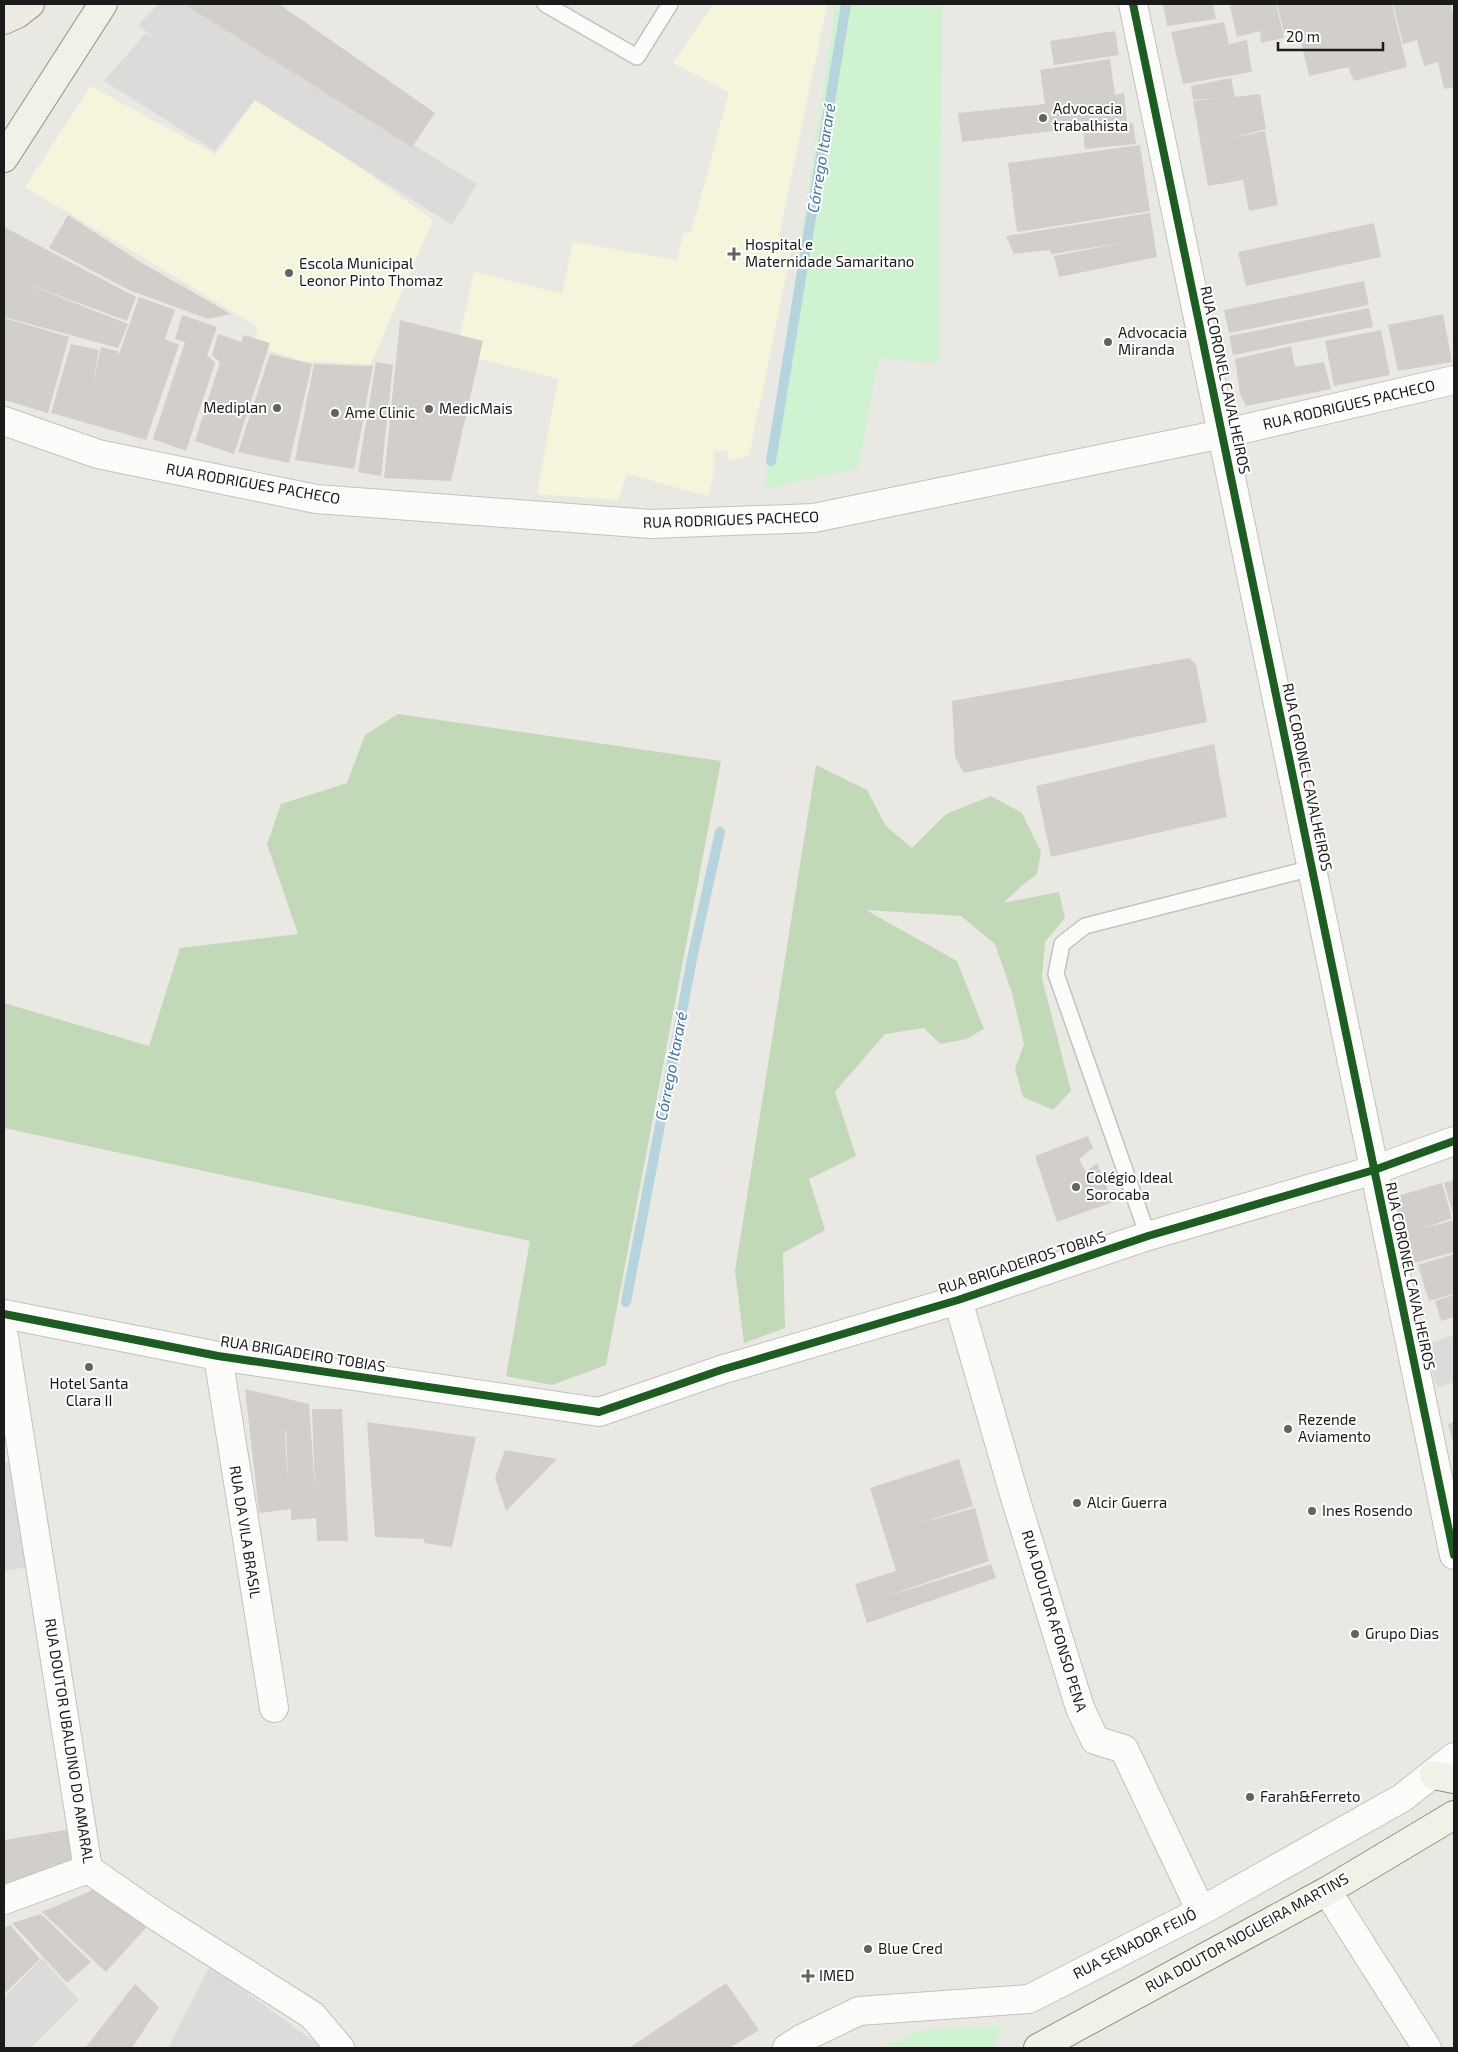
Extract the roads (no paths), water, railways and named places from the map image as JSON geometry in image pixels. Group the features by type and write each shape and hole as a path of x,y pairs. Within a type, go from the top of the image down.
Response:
{"main road":[{"path":"4,20 17,14 30,4"},
{"path":"4,158 103,4"},
{"name":"RUA DOUTOR NOGUEIRA MARTINS","path":"1038,2048 1327,1891 1454,1814"}],"street":[{"name":"RUA CORONEL CAVALHEIROS","path":"1133,4 1454,1556"},
{"name":"RUA RODRIGUES PACHECO","path":"4,421 98,454 316,499 651,524 814,518 1222,434 1454,380"},
{"name":"RUA BRIGADEIROS TOBIAS","path":"599,1412 721,1370 958,1300 1148,1236 1374,1170 1454,1141"},
{"name":"RUA DOUTOR AFONSO PENA","path":"958,1300 1014,1494 1080,1708 1096,1740 1124,1749 1201,1911"},
{"name":"RUA BRIGADEIRO TOBIAS","path":"4,1314 218,1356 599,1412"},
{"name":"RUA DOUTOR UBALDINO DO AMARAL","path":"4,1336 88,1869 159,1918 312,2015 340,2048"},
{"name":"RUA DA VILA BRASIL","path":"218,1356 274,1708"},
{"name":"RUA SENADOR FEIJÓ","path":"787,2048 859,2011 1029,1999 1201,1911 1402,1798 1444,1777 1454,1757"},
{"path":"4,1900 88,1869"},
{"path":"1327,1891 1427,2048"}],"lane":[{"path":"545,4 637,58 670,4"},
{"path":"1148,1236 1056,974 1062,944 1085,926 1312,868"}],"waterway":[{"name":"Córrego Itararé","path":"771,461 846,4"},
{"name":"Córrego Itararé","path":"626,1302 693,954 720,832"}],"place":[{"name":"Advocacia trabalhista","path":"1043,118"},
{"name":"Hospital e Maternidade Samaritano","path":"734,254"},
{"name":"Escola Municipal Leonor Pinto Thomaz","path":"289,273"},
{"name":"Advocacia Miranda","path":"1108,342"},
{"name":"Mediplan","path":"277,408"},
{"name":"MedicMais","path":"429,409"},
{"name":"Ame Clinic","path":"335,413"},
{"name":"Colégio Ideal Sorocaba","path":"1076,1187"},
{"name":"Hotel Santa Clara II","path":"89,1367"},
{"name":"Rezende Aviamento","path":"1288,1429"},
{"name":"Alcir Guerra","path":"1077,1503"},
{"name":"Ines Rosendo","path":"1312,1511"},
{"name":"Grupo Dias","path":"1355,1634"},
{"name":"Farah&Ferreto","path":"1250,1797"},
{"name":"Blue Cred","path":"868,1949"},
{"name":"IMED","path":"808,1976"}]}
